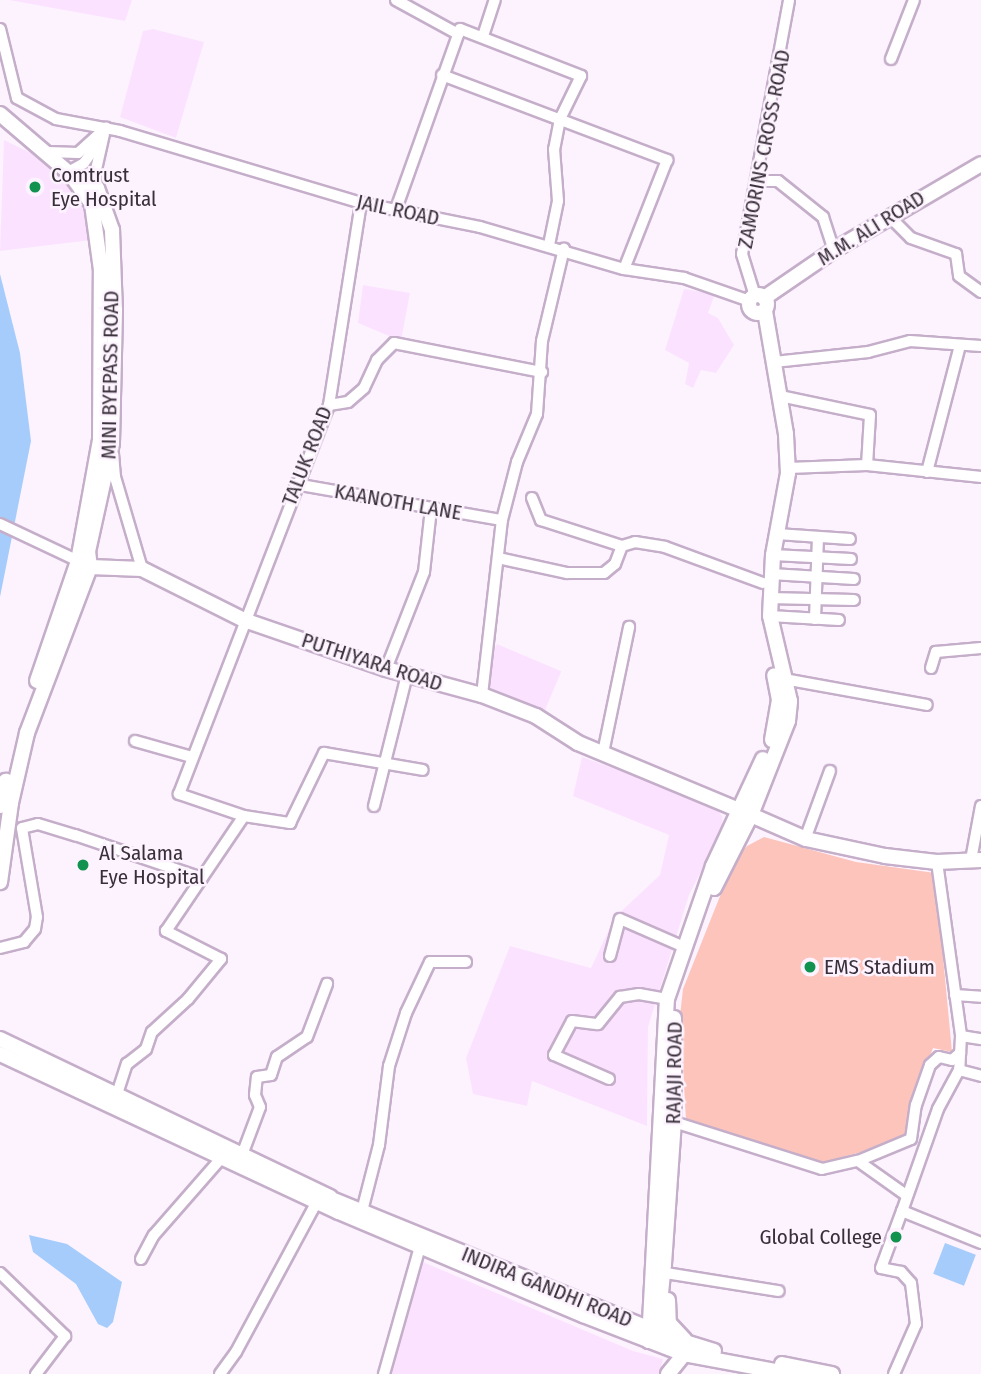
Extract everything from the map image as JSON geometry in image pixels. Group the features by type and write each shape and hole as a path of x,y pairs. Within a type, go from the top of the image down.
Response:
{"main road":[{"path":"0,114 48,152 68,172 92,204 101,270 100,440 84,564 24,717 0,806"},
{"name":"M.M. ALI ROAD","path":"758,304 834,250 981,164"},
{"path":"68,172 97,188"},
{"name":"MINI BYEPASS ROAD","path":"0,882 10,803 27,733 88,551 112,443 112,230 97,188"},
{"path":"758,304 774,362 788,468 774,555 767,579"},
{"path":"747,809 778,720 779,701 767,579 783,473 782,434 758,304"},
{"name":"PUTHIYARA ROAD","path":"84,564 142,569 244,620 386,669 482,695 536,716 578,743 747,809"},
{"path":"668,1374 687,1350 669,1323 661,1267 667,999 713,866 747,809 788,721 785,679 768,605"},
{"path":"747,809 807,831 823,842"},
{"path":"747,809 823,842 885,856 937,862 976,860"},
{"name":"RAJAJI ROAD","path":"651,1334 661,1267 674,1122 674,1017 680,987 701,920 747,809"},
{"path":"0,1039 242,1155 339,1207"},
{"name":"INDIRA GANDHI ROAD","path":"0,1054 269,1179 339,1207 420,1247 687,1350 792,1374"},
{"path":"0,1060 314,1206 339,1207"},
{"name":"INDIRA GANDHI ROAD","path":"339,1207 362,1211 605,1310 651,1334"},
{"path":"605,1310 628,1315 641,1310 661,1267"},
{"name":"INDIRA GANDHI ROAD","path":"687,1350 832,1374"}],"street":[{"path":"396,0 458,34"},
{"path":"482,36 495,0"},
{"name":"ZAMORINS CROSS ROAD","path":"758,304 742,254 789,0"},
{"path":"891,59 914,0"},
{"name":"JAIL ROAD","path":"0,29 17,98 56,119 106,128 361,203 549,245 624,269 684,278 758,304"},
{"path":"396,209 460,29 581,76 560,118 554,156 558,201 549,245"},
{"path":"442,75 667,160 624,269"},
{"path":"48,152 78,153 106,128"},
{"path":"68,172 84,163 106,128"},
{"path":"97,188 95,174 106,128"},
{"path":"757,181 778,181 822,217 834,250"},
{"name":"TALUK ROAD","path":"244,816 178,794 295,484 329,405 361,203"},
{"path":"890,216 911,238 956,254 959,276 981,292"},
{"path":"482,695 502,520 517,462 537,414 542,372 542,341 564,249"},
{"path":"774,362 868,352 910,341 981,346"},
{"path":"329,405 348,402 364,388 377,360 394,343 542,372"},
{"path":"927,472 960,345"},
{"path":"780,396 870,415 867,465"},
{"path":"112,443 114,477 142,569"},
{"path":"788,468 867,465 981,477"},
{"name":"KAANOTH LANE","path":"295,484 502,520"},
{"path":"532,498 541,520 622,546 635,542 665,547 767,579 854,579"},
{"path":"386,669 424,572 431,509"},
{"path":"0,524 19,530 84,564"},
{"path":"777,534 850,539"},
{"path":"815,619 818,538"},
{"path":"498,558 567,573 604,573 615,564 622,546"},
{"path":"774,555 851,559"},
{"path":"768,605 816,600 854,600"},
{"path":"768,605 815,619 839,620"},
{"path":"603,753 629,627"},
{"path":"931,668 936,652 981,648"},
{"path":"374,806 407,675"},
{"path":"785,679 927,705"},
{"path":"135,741 192,757"},
{"path":"117,1094 127,1064 146,1049 152,1032 188,999 221,959 166,931 244,816 290,823 324,753 384,766 423,770"},
{"path":"807,831 830,771"},
{"path":"976,860 981,806"},
{"path":"0,948 24,942 35,929 37,917 22,828 38,824 202,878"},
{"path":"894,1374 916,1324 911,1283 901,1272 881,1268 938,1109 959,1070 961,1036 937,862"},
{"path":"610,956 620,919 684,947"},
{"path":"362,1211 379,1145 389,1066 406,1013 430,962 466,962"},
{"path":"242,1155 260,1107 255,1095 257,1077 271,1075 277,1057 307,1037 327,984"},
{"path":"609,1079 554,1055 572,1021 598,1024 620,998 639,994 667,999"},
{"path":"955,995 981,997"},
{"path":"961,1036 981,1039"},
{"path":"674,1122 822,1169 858,1160 911,1139 916,1105 930,1065 960,1053"},
{"path":"959,1070 981,1076"},
{"path":"858,1160 906,1195"},
{"path":"141,1259 154,1235 218,1162"},
{"path":"220,1374 236,1352 314,1206"},
{"path":"902,1211 981,1243"},
{"path":"384,1374 420,1247"},
{"path":"661,1267 779,1291"},
{"path":"0,1273 65,1336 36,1374"}],"shaded area":[{"path":"9,0 132,0 125,21"},
{"path":"153,29 204,42 176,138 120,117 143,31"},
{"name":"Comtrust Eye Hospital","path":"4,140 31,153 81,197 92,240 0,251"},
{"path":"363,285 410,293 401,341 358,323"},
{"path":"684,289 715,294 708,313 718,318 734,345 716,373 701,370 693,388 685,384 689,363 665,350"},
{"path":"497,644 561,671 541,719 477,692"},
{"path":"582,757 713,804 722,816 723,827 689,895 648,1027 647,1126 532,1081 527,1106 473,1094 466,1058 510,946 591,968 615,917 660,875 669,835 573,796"},
{"name":"EMS Stadium","path":"764,837 856,862 935,873 952,1052 933,1048 913,1102 906,1140 820,1163 686,1120 680,1016 683,989 734,861 747,846"},
{"path":"423,1262 633,1351 663,1359 659,1374 390,1374"}],"water":[{"path":"0,274 20,353 31,441 0,597"},
{"path":"29,1235 67,1244 122,1282 113,1322 107,1328 98,1324 76,1284 33,1252"},
{"path":"945,1243 976,1255 964,1286 933,1274"}],"place":[{"name":"Comtrust Eye Hospital","path":"35,187"},
{"name":"Al Salama Eye Hospital","path":"83,865"},
{"name":"EMS Stadium","path":"810,967"},
{"name":"Global College","path":"896,1237"}]}
